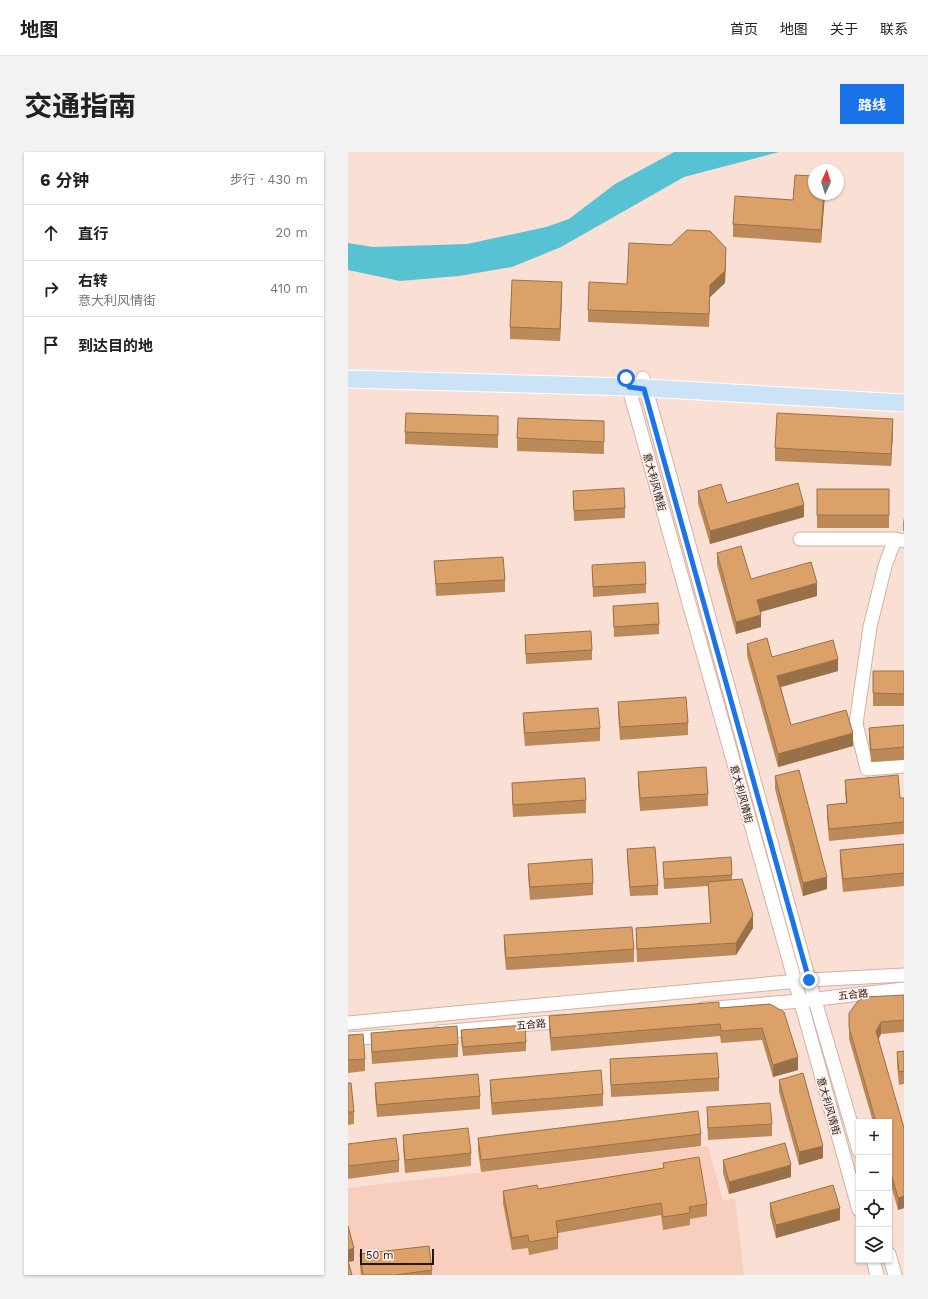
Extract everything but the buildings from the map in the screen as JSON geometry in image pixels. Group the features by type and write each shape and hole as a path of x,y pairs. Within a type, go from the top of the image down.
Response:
{"main road":[{"path":"348,368 636,383 904,403"},
{"path":"348,379 636,383 904,391"}],"street":[{"name":"意大利风情街","path":"636,383 856,1141"},
{"name":"意大利风情街","path":"636,383 794,981 856,1199"},
{"path":"800,539 900,540 885,566 870,627 856,724 868,768 904,766"},
{"name":"五合路","path":"348,1023 794,981 904,974"},
{"name":"五合路","path":"689,1010 800,1001 814,998 904,989"},
{"name":"五合路","path":"427,1032 578,1020"},
{"path":"348,1039 404,1034"},
{"path":"874,1263 878,1275"},
{"path":"892,1263 895,1275"}],"shaded area":[{"path":"708,1146 723,1201 735,1198 744,1275 348,1275 348,1188"}],"water":[{"path":"674,152 779,152 684,177 561,247 512,267 459,276 400,281 348,270 348,243 373,247 467,244 546,227 569,219 615,184"}],"route":[{"path":"626,378 629,387 644,389 809,980"}]}
